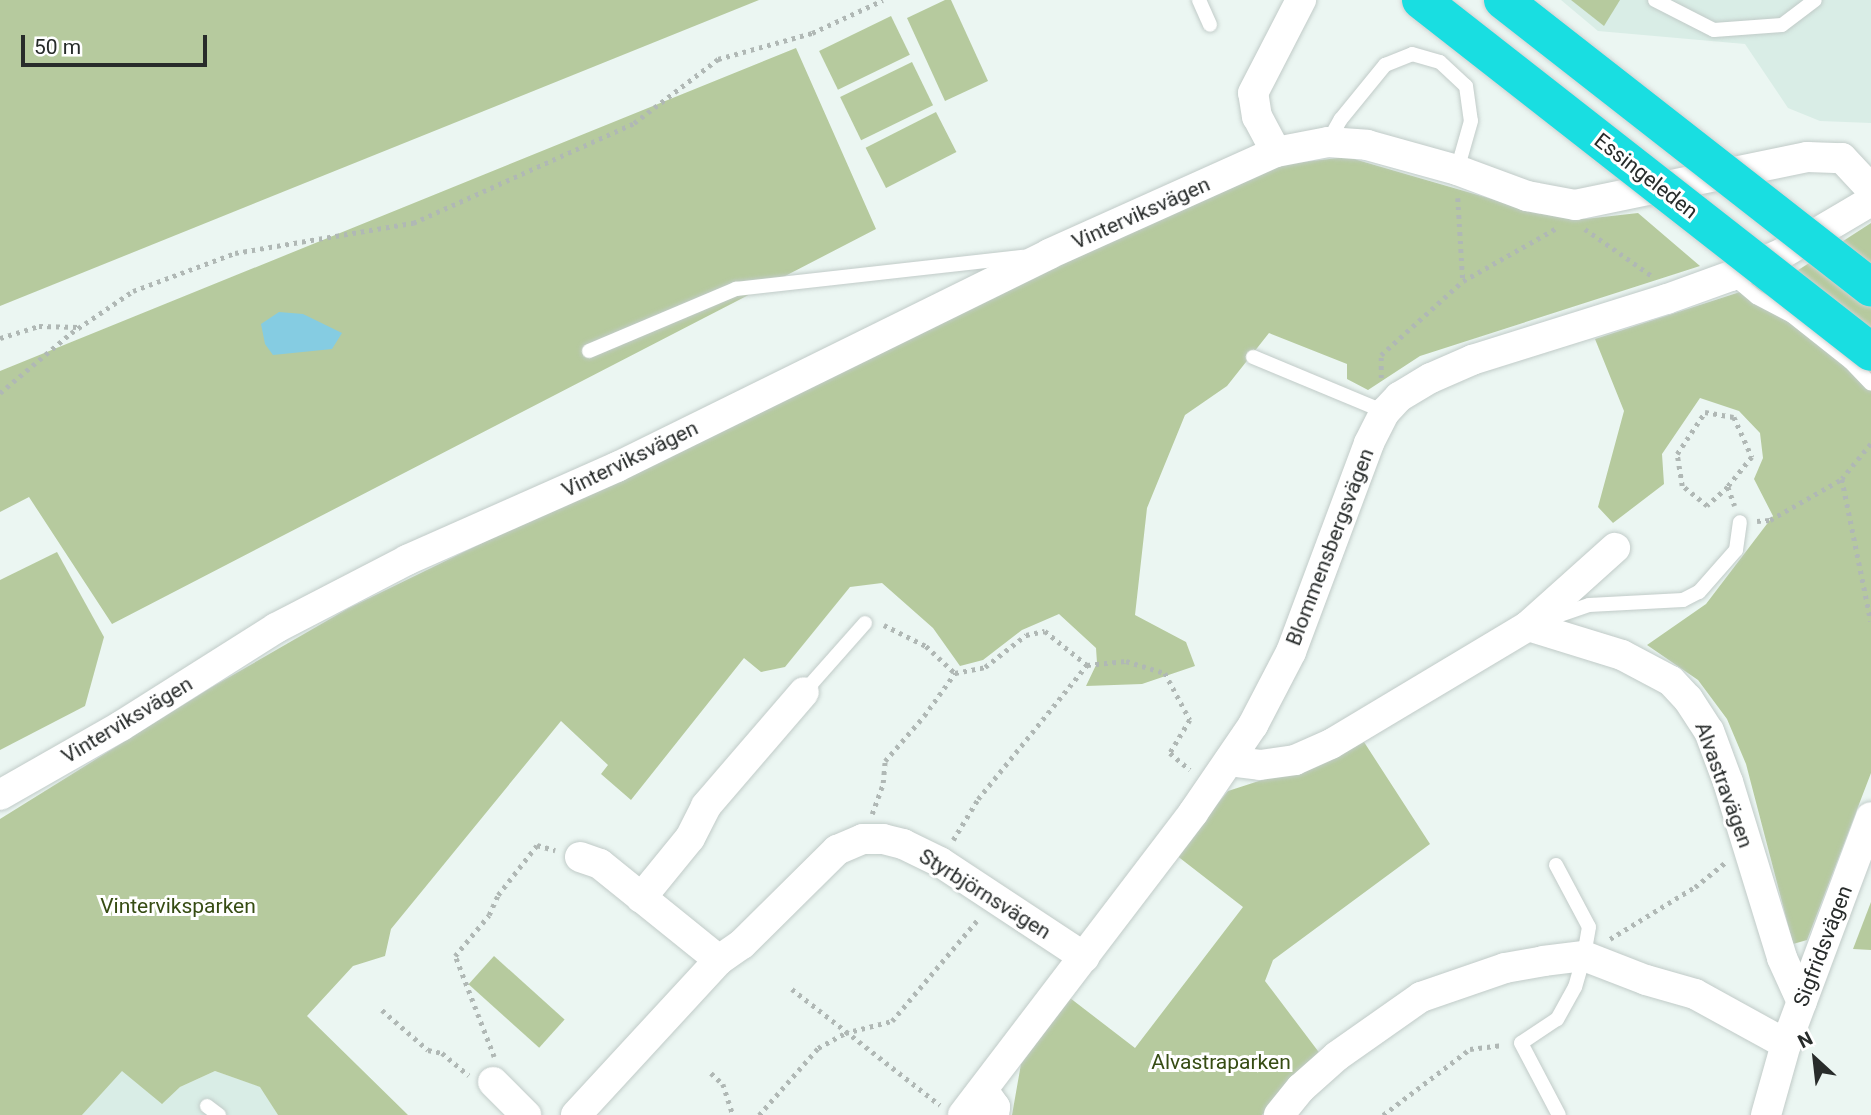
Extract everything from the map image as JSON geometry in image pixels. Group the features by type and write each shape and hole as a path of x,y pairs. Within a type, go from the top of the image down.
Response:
{"highway":[{"name":"Essingeleden","path":"1421,0 1871,352"},
{"path":"1503,0 1871,287"}],"street":[{"path":"1276,152 1257,117 1253,93 1301,0"},
{"name":"Vinterviksvägen","path":"0,795 121,726 276,628 407,560 617,467 1049,254 1276,152 1328,142 1367,145 1457,170 1527,197 1575,205 1807,157 1842,158 1871,189"},
{"name":"Blommensbergsvägen","path":"953,1111 989,1102 1084,957 1210,788 1253,725 1291,652 1369,443 1385,412 1399,397 1431,378 1472,360 1667,299 1731,276 1783,253 1871,201"},
{"path":"1229,761 1260,765 1295,760 1331,744 1528,626 1615,548"},
{"name":"Alvastravägen","path":"1528,626 1622,655 1671,681 1688,699 1709,731 1782,958 1802,1002"},
{"path":"641,898 690,838 706,806 804,692"},
{"name":"Sigfridsvägen","path":"1766,1115 1786,1044 1871,817"},
{"path":"576,1115 719,960 742,944 837,849 863,839"},
{"name":"Styrbjörnsvägen","path":"863,839 883,839 903,844 940,862 1084,957"},
{"path":"580,857 600,864 719,960"},
{"path":"1279,1115 1301,1088 1337,1056 1421,997 1505,968 1584,956 1646,980 1695,994 1786,1044"},
{"path":"493,1082 526,1115"}],"lane":[{"path":"1199,0 1210,25"},
{"path":"1655,0 1714,30 1782,25 1815,0"},
{"path":"1328,142 1341,120 1385,65 1412,54 1440,62 1466,86 1471,121 1457,170"},
{"path":"589,351 736,289 1049,254"},
{"path":"1731,276 1755,297 1792,316 1850,362 1871,384"},
{"path":"1253,358 1385,412"},
{"path":"1528,626 1589,606 1683,600 1699,592 1736,550 1740,522"},
{"path":"804,692 865,622"},
{"path":"1556,865 1589,927 1584,956 1574,987 1557,1019 1521,1042 1559,1115"}],"path":[{"path":"0,393 80,327 134,291 235,253 413,223 634,124 718,59 812,33 883,0"},
{"path":"1457,170 1463,281"},
{"path":"1379,376 1381,355 1463,281 1566,223"},
{"path":"1578,224 1659,281"},
{"path":"0,338 38,326 80,327"},
{"path":"1705,412 1734,417 1752,457 1728,487 1707,506 1682,486 1677,454 1705,412"},
{"path":"1728,487 1740,522 1770,520 1842,479 1871,444"},
{"path":"1842,479 1871,621"},
{"path":"865,622 890,625 926,646 954,673"},
{"path":"863,839 883,783 885,761 924,716 954,673 985,667 1026,635 1045,631 1087,666"},
{"path":"940,862 978,799 1087,666 1126,661 1165,673 1191,720 1170,752 1210,788"},
{"path":"382,1010 428,1050 442,1053 471,1078 493,1082 496,1062 456,956 489,915 498,895 537,845 580,857"},
{"path":"1636,922 1695,887 1747,845"},
{"path":"759,1115 818,1048 845,1033 892,1021 996,898"},
{"path":"792,989 845,1033 953,1111"},
{"path":"1383,1115 1470,1049 1521,1042"},
{"path":"711,1073 723,1084 733,1115"}],"shaded area":[{"path":"1561,0 1871,0 1871,123 1820,121 1788,108 1745,44 1598,31"},
{"path":"122,1070 162,1103 180,1087 215,1071 261,1087 278,1115 82,1115"}],"green space":[{"path":"0,0 759,0 0,306"},
{"path":"945,0 951,0 988,81 945,101 907,18"},
{"path":"1571,0 1620,0 1604,26"},
{"path":"891,16 910,55 838,90 819,51"},
{"path":"796,48 876,229 112,624 29,497 0,512 0,371"},
{"path":"912,62 933,105 861,140 840,97"},
{"path":"936,112 956,152 886,188 866,148"},
{"name":"Vinterviksparken","path":"1347,157 1533,211 1585,219 1638,213 1700,266 1420,356 1368,390 1347,379 1347,364 1269,333 1227,386 1185,415 1147,508 1135,615 1186,642 1195,666 1142,684 1086,686 1097,663 1096,648 1059,614 1022,630 983,660 960,666 933,628 882,583 850,587 785,667 761,672 744,658 631,800 601,774 608,765 561,721 391,929 385,956 353,966 307,1016 408,1115 278,1115 260,1087 215,1071 180,1087 162,1104 122,1071 82,1115 0,1115 0,819 212,687 349,608 950,315 1277,165"},
{"path":"1871,223 1871,773 1807,940 1793,944 1746,764 1727,719 1698,680 1647,645 1706,604 1773,516 1754,479 1763,458 1760,433 1739,411 1700,398 1662,454 1664,484 1613,523 1598,507 1624,411 1595,339 1789,276"},
{"path":"57,552 104,637 85,706 0,750 0,580"},
{"name":"Alvastraparken","path":"1364,742 1430,844 1273,960 1265,981 1321,1055 1262,1115 1012,1115 1021,1064 1070,998 1135,1048 1243,907 1176,855 1228,791 1337,756"},
{"path":"1871,902 1871,950 1853,949"},
{"path":"494,956 565,1020 539,1048 469,984"}],"water":[{"path":"279,312 303,314 342,333 332,349 273,355 265,344 261,324"}]}
